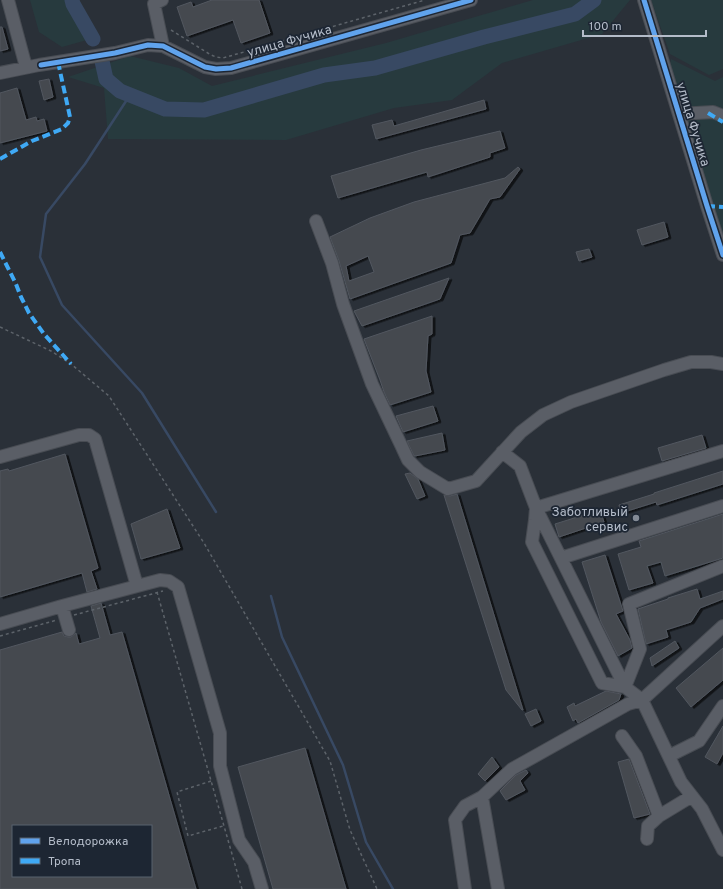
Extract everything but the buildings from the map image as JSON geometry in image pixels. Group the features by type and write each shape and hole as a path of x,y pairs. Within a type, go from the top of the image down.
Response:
{"street":[{"path":"8,0 26,67"},
{"name":"улица Фучика","path":"0,73 26,67 115,53 148,45 162,46 205,66 216,69 231,68 472,0"},
{"name":"улица Фучика","path":"644,0 723,255"},
{"path":"156,1 162,46"},
{"path":"679,114 713,112 723,116"},
{"path":"316,221 332,263 343,304 372,384 408,460 420,472 448,489 476,481 521,432 543,415 571,402 691,362 711,362 723,364"},
{"path":"0,457 79,435 89,435 95,439 137,586"},
{"path":"536,508 723,451"},
{"path":"502,452 520,466 536,508 625,687 642,700 681,782 702,809 723,850"},
{"path":"561,558 723,506"},
{"path":"536,508 532,542 535,549 602,683 625,687"},
{"path":"625,687 640,649 629,604 723,566"},
{"path":"0,624 160,580 169,581 178,586 220,733 220,766 229,824 254,862 262,889"},
{"path":"62,606 69,630"},
{"path":"465,889 455,820 465,806 482,797 512,769 628,704 642,700 723,626"},
{"path":"669,756 699,741 723,706"},
{"path":"622,736 636,756 659,816"},
{"path":"647,839 648,826 659,816 692,796"},
{"path":"482,797 498,889"}],"path":[{"path":"170,30 211,55 222,58 425,0"},
{"path":"0,328 51,351 71,364 109,396 204,543 330,762 350,830 377,889"},
{"path":"0,636 178,586"},
{"path":"157,592 211,781 229,824 242,889"},
{"path":"211,781 176,792 188,836 229,824"}],"green space":[{"path":"30,0 68,0 87,40 62,47 39,32"},
{"path":"533,0 630,0 602,34 502,63 452,100 394,108 286,140 108,139 104,88 68,77 130,56 179,68 212,86 386,43"},
{"path":"651,0 723,0 723,69 709,75 670,54"},
{"path":"671,59 715,81 723,77 723,244 670,65"}],"waterway":[{"path":"72,0 93,39"},
{"path":"102,61 106,79 120,91 165,109 204,110 324,75 375,68 484,37 575,14 594,0"},
{"path":"130,95 85,164 46,214 40,257 62,305 142,393 216,512"},
{"path":"271,596 282,637 343,765 366,842 393,889"}],"marked path":[{"path":"0,159 32,141 62,129 68,123 70,117 58,62"},
{"path":"708,113 723,122"},
{"path":"707,206 723,207"},
{"path":"0,252 29,313 44,334 71,364"}],"cycle path":[{"path":"41,65 115,53 148,45 163,46 205,67 216,69 231,68 471,0"},
{"path":"644,0 723,255"}],"place":[{"name":"Заботливый сервис","path":"636,518"}]}
